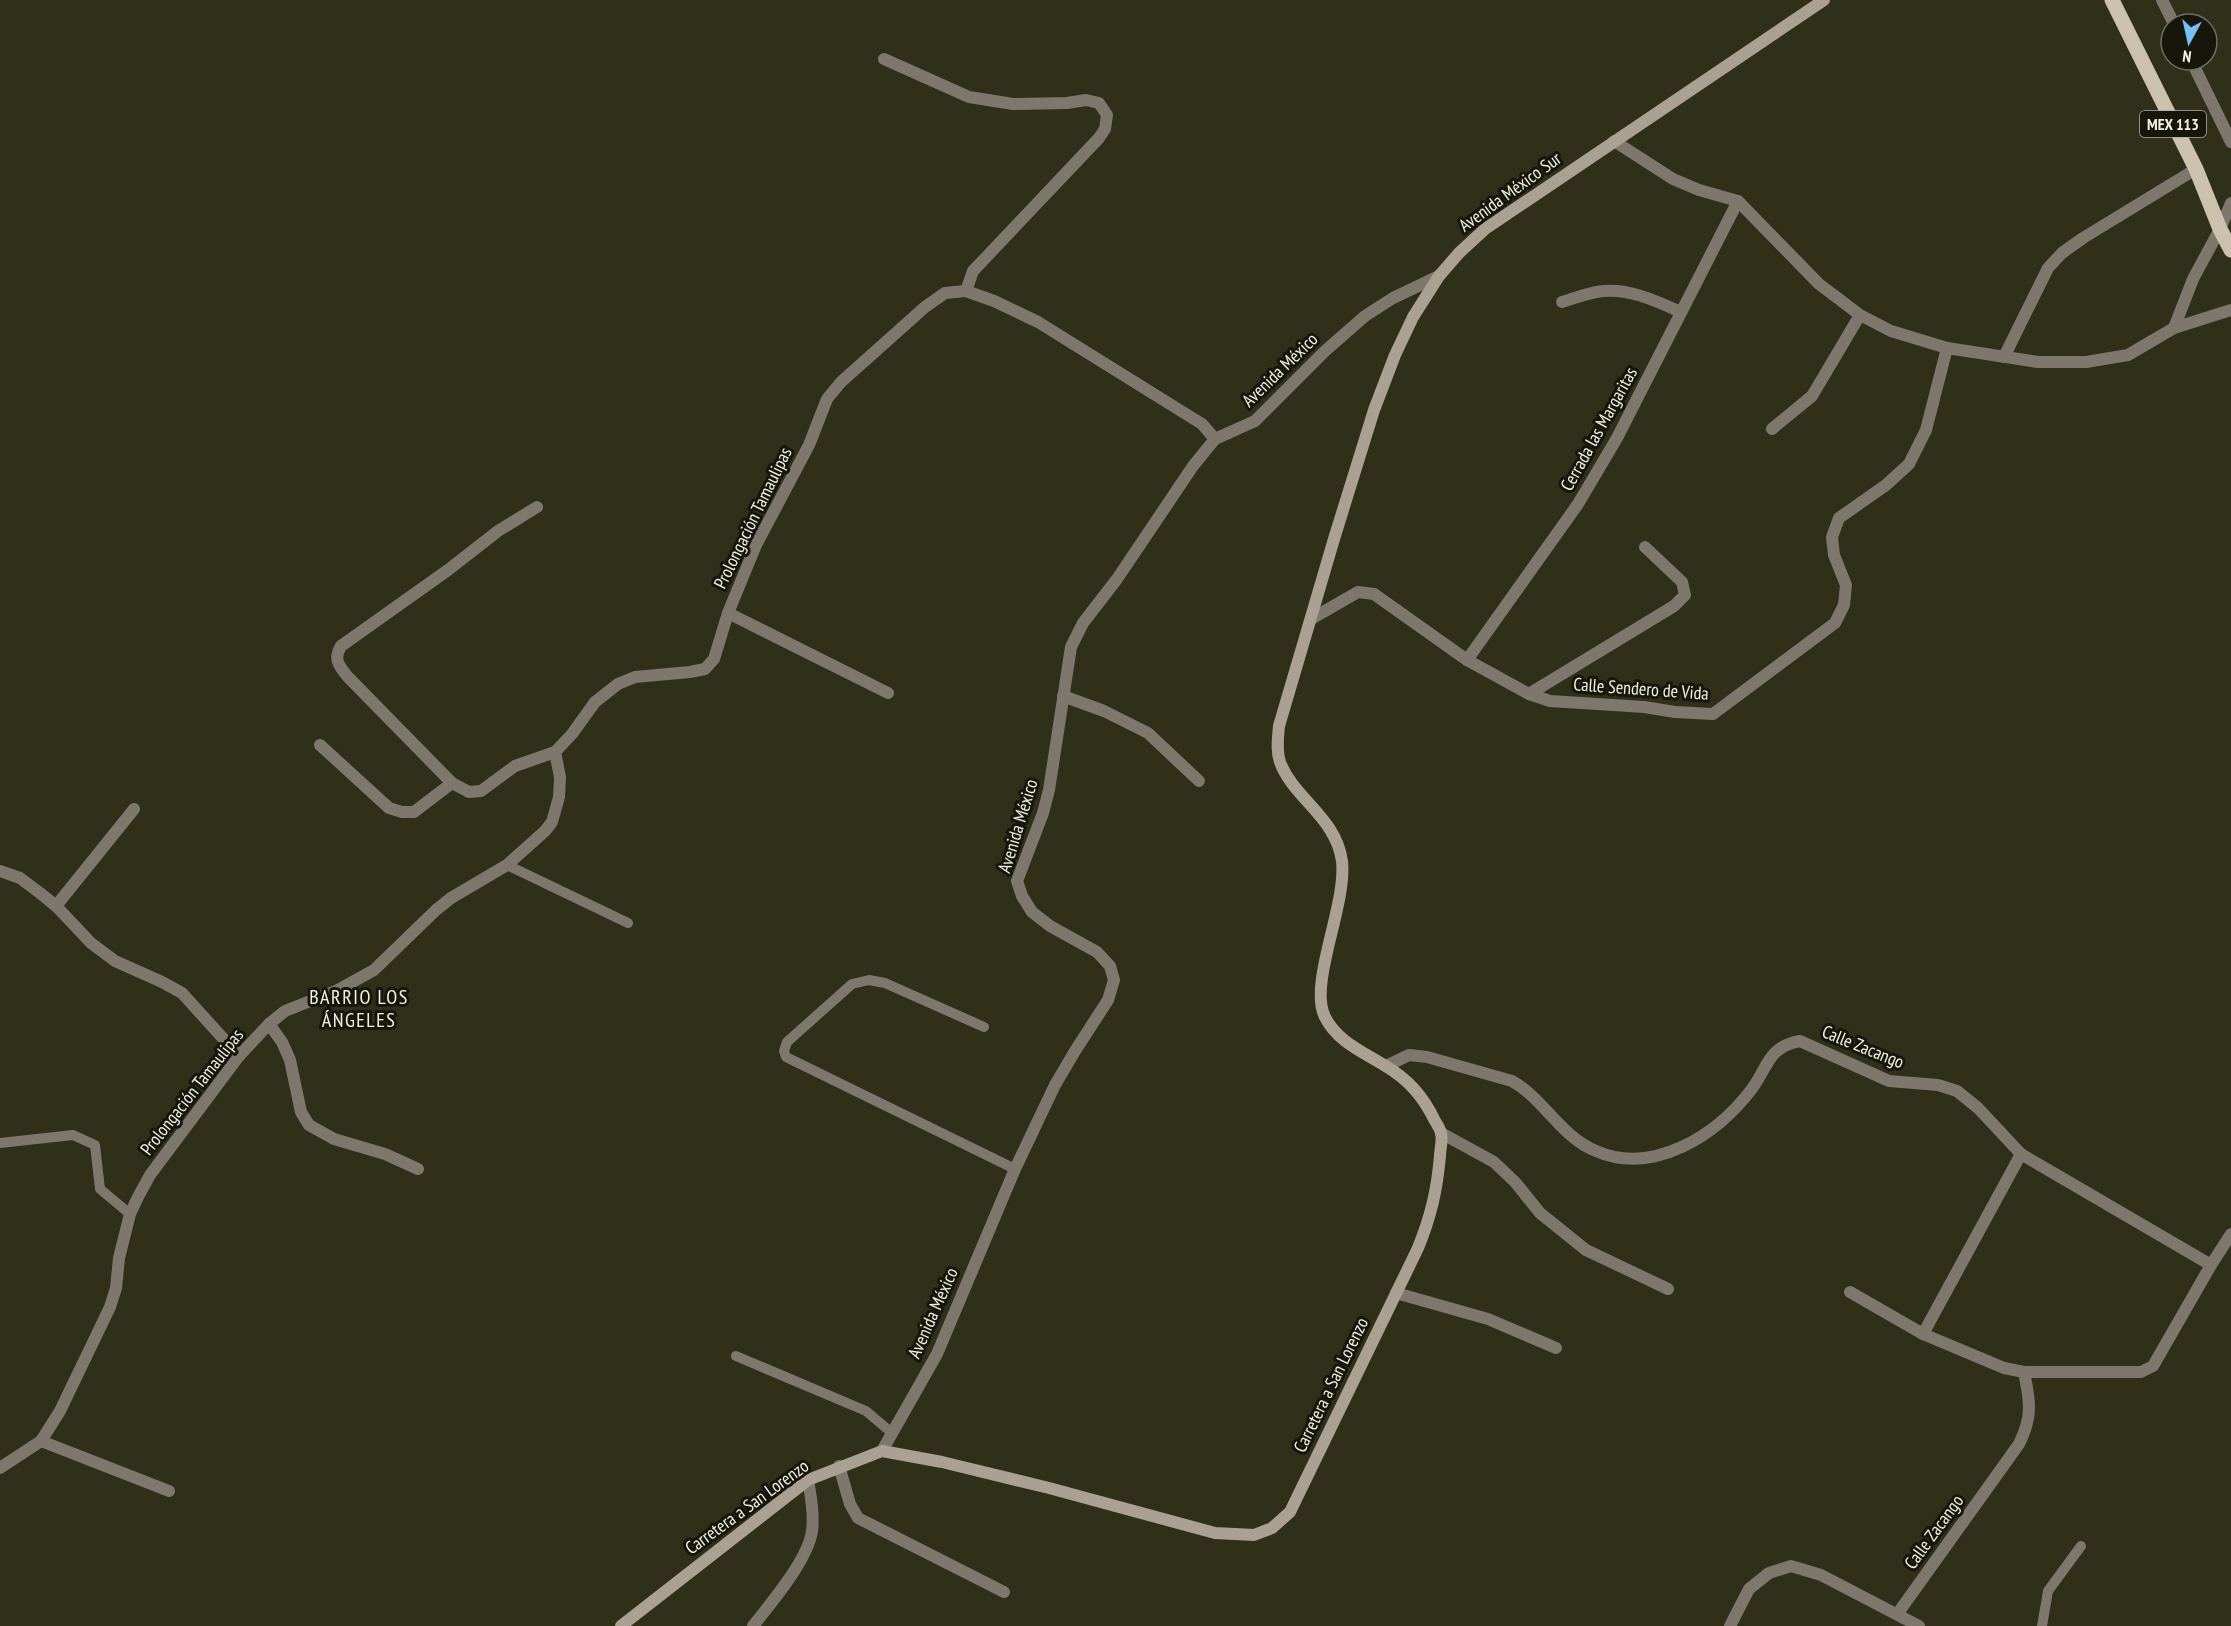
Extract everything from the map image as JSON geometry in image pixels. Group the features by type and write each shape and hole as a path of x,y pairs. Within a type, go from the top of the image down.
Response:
{"main road":[{"name":"MEX 113","path":"2112,0 2196,170 2231,250"}],"street":[{"name":"Avenida México Sur","path":"1311,618 1374,410 1395,355 1413,317 1439,276 1458,253 1485,229 1824,0"},
{"path":"884,59 969,97 1013,104 1067,103 1086,100 1100,103 1107,115 1105,129 1099,138 973,271 966,291 994,301 1038,322 1202,424 1215,439"},
{"path":"2197,72 2231,142"},
{"path":"1614,141 1673,179 1699,190 1738,201 1812,278 1860,315 1891,331 1947,348 2038,362 2086,362 2127,355 2174,328 2231,310"},
{"path":"2004,357 2048,268 2062,253 2196,170"},
{"name":"Cerrada las Margaritas","path":"1467,660 1578,504 1617,438 1738,201"},
{"path":"2174,328 2193,279 2231,203"},
{"name":"Avenida México","path":"882,1451 937,1354 1015,1169 1055,1085 1074,1051 1108,1000 1114,980 1110,966 1097,952 1050,926 1032,912 1022,896 1017,881 1043,813 1049,790 1071,647 1083,623 1117,579 1193,466 1215,439 1255,421 1325,351 1365,316 1393,298 1439,276"},
{"name":"Prolongación Tamaulipas","path":"0,1468 42,1441 60,1411 110,1307 116,1288 119,1258 130,1214 150,1175 239,1056 269,1024 285,1011 338,990 374,970 450,898 507,865 552,822 557,805 560,777 555,752 572,734 595,702 618,684 635,677 705,669 714,659 728,613 756,545 809,445 827,399 841,382 925,307 945,293 966,291"},
{"path":"1562,302 1602,291 1624,291 1649,298 1681,312"},
{"path":"1772,429 1812,396 1860,315"},
{"name":"Calle Sendero de Vida","path":"1311,618 1358,592 1374,594 1467,660 1529,694 1550,701 1713,714 1835,623 1844,604 1846,585 1834,555 1832,537 1839,518 1886,485 1909,464 1926,430 1947,348"},
{"path":"537,507 498,531 448,570 341,646 336,653 336,663 452,783 469,792 481,791 515,766 555,752"},
{"path":"1529,694 1674,606 1685,595 1682,582 1645,547"},
{"path":"728,613 888,693"},
{"path":"1311,618 1279,726 1277,747 1287,776 1315,807 1330,830 1338,844 1342,862 1342,890 1322,976 1320,1002 1324,1015 1335,1035 1386,1066 1408,1083 1425,1101 1441,1133 1494,1162 1515,1182 1540,1213 1586,1250 1668,1289"},
{"path":"1063,696 1104,711 1148,733 1199,782"},
{"path":"320,745 389,808 402,812 414,812 452,783"},
{"path":"56,906 134,810"},
{"path":"0,871 20,878 56,906 91,943 115,961 182,993 239,1056"},
{"path":"269,1024 282,1042 290,1060 301,1112 309,1125 334,1139 385,1154 418,1169"},
{"name":"Calle Zacango","path":"1386,1066 1408,1055 1427,1057 1512,1081 1524,1088 1576,1140 1595,1151 1616,1158 1633,1159 1656,1156 1703,1136 1735,1109 1752,1089 1775,1051 1787,1043 1800,1041 1889,1081 1938,1085 1957,1092 1978,1108 2020,1154 2211,1265"},
{"name":"Carretera a San Lorenzo","path":"621,1626 808,1480 882,1451 942,1462 1215,1533 1254,1535 1272,1528 1290,1512 1430,1218 1438,1181 1441,1133"},
{"path":"1923,1334 2020,1154"},
{"path":"1850,1292 1923,1334 2004,1368 2024,1372 2141,1372 2153,1366 2231,1234"},
{"path":"1396,1293 1488,1319 1556,1348"},
{"name":"Calle Zacango","path":"1898,1613 2019,1444 2027,1428 2030,1414 2024,1372"},
{"path":"42,1441 169,1491"},
{"path":"839,1466 850,1504 858,1518 1004,1592"},
{"path":"753,1626 788,1582 812,1533 813,1505 808,1480"},
{"path":"1730,1626 1749,1589 1769,1573 1791,1566 1821,1575 1898,1613 1919,1626"}],"lane":[{"path":"507,865 628,923"},
{"path":"984,1027 885,983 869,980 852,984 787,1042 784,1051 786,1057 1015,1169"},
{"path":"0,1143 73,1135 95,1145 100,1189 130,1214"},
{"path":"736,1356 866,1411 892,1433"},
{"path":"2042,1626 2048,1591 2081,1546"}],"district":[{"name":"BARRIO LOS ÁNGELES","path":"359,1008"}]}
